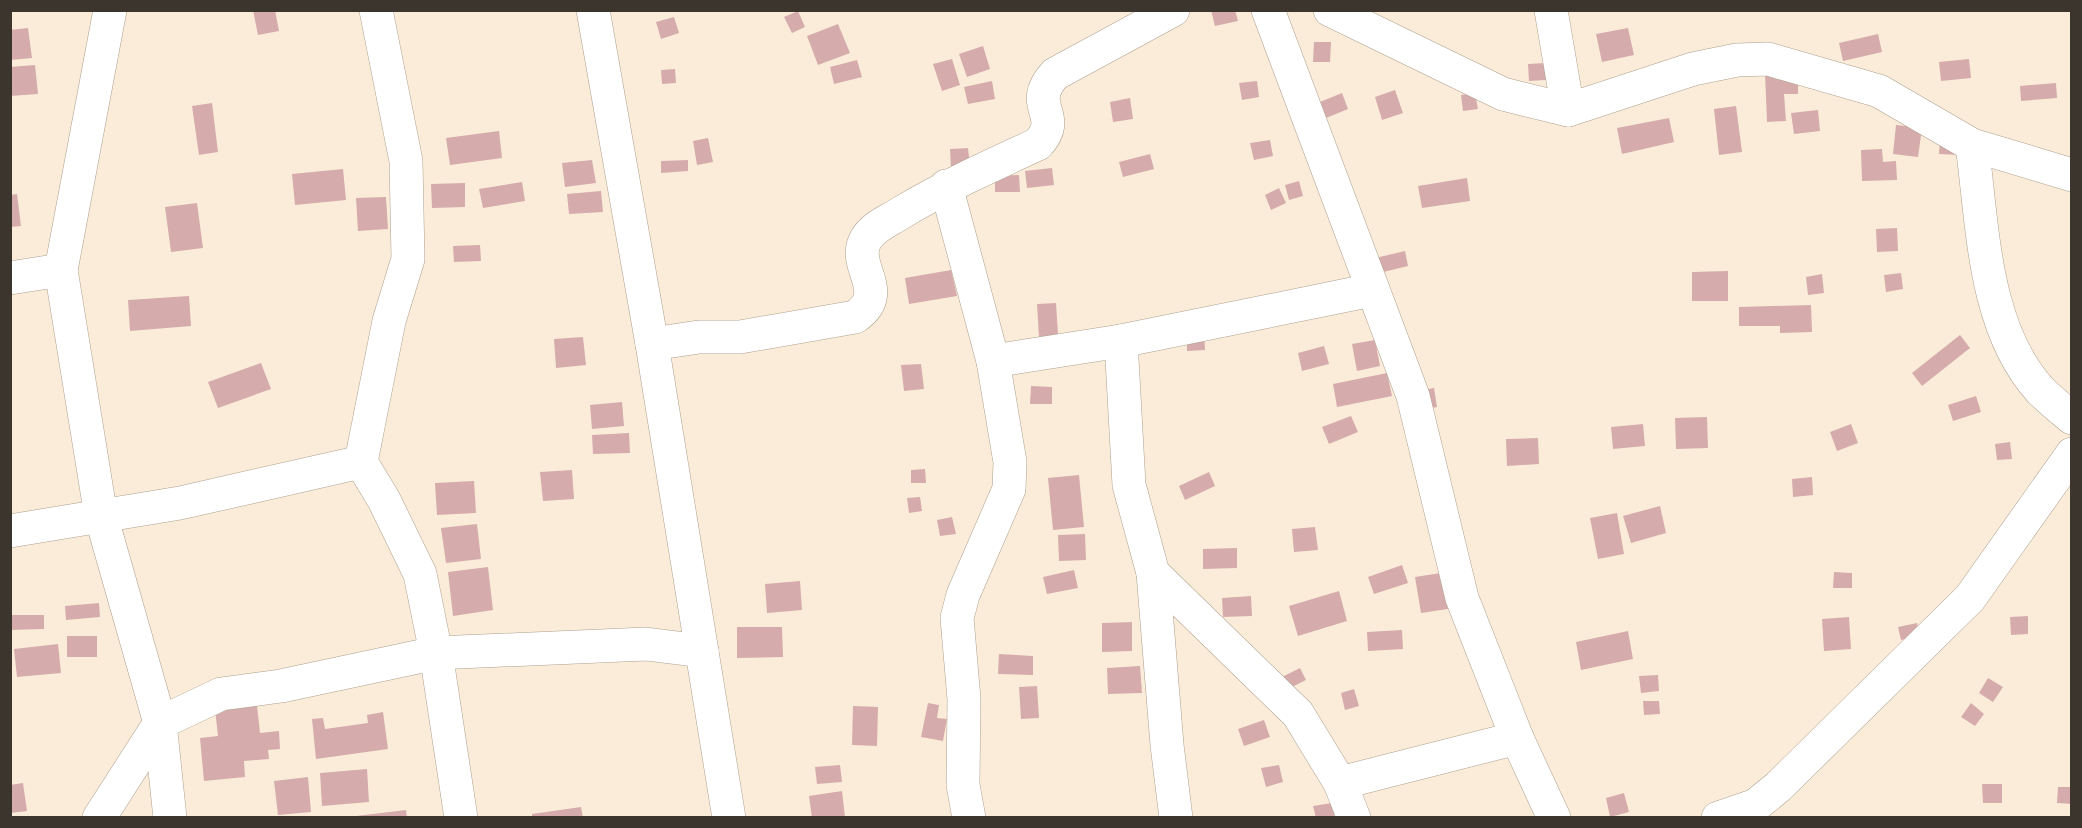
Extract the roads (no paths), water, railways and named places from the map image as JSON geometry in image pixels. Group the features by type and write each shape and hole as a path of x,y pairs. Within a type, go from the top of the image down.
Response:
{"street":[{"path":"110,10 61,270 101,516 160,723 170,818"},
{"path":"375,10 406,161 408,259 389,321 361,462 384,500 420,574 436,653 461,818"},
{"path":"593,10 652,344 729,818"},
{"path":"652,344 699,337 740,337 855,317 867,309 872,300 863,246 867,237 877,228 946,186 1038,144 1046,135 1049,125 1042,96 1045,86 1055,74 1173,10"},
{"path":"1268,10 1413,396 1462,598 1517,738 1554,818"},
{"path":"1330,10 1503,94 1568,110 1693,69 1737,60 1768,59 1879,91 1972,144 2072,175"},
{"path":"1551,10 1568,110"},
{"path":"1972,144 1992,293 2007,339 2040,389 2072,418"},
{"path":"946,186 993,361 1010,462 1008,489 963,595 957,618 964,699 963,785 969,818"},
{"path":"10,278 61,270"},
{"path":"993,361 1121,341 1372,290"},
{"path":"1121,341 1129,485 1153,573 1167,745 1176,818"},
{"path":"1725,817 1756,805 1778,787 1970,598 2072,454"},
{"path":"10,531 180,503 361,462"},
{"path":"1153,573 1298,714 1340,783 1354,818"},
{"path":"99,818 160,723 221,694 281,686 436,653 646,644 702,651"},
{"path":"1340,783 1517,738"}]}
